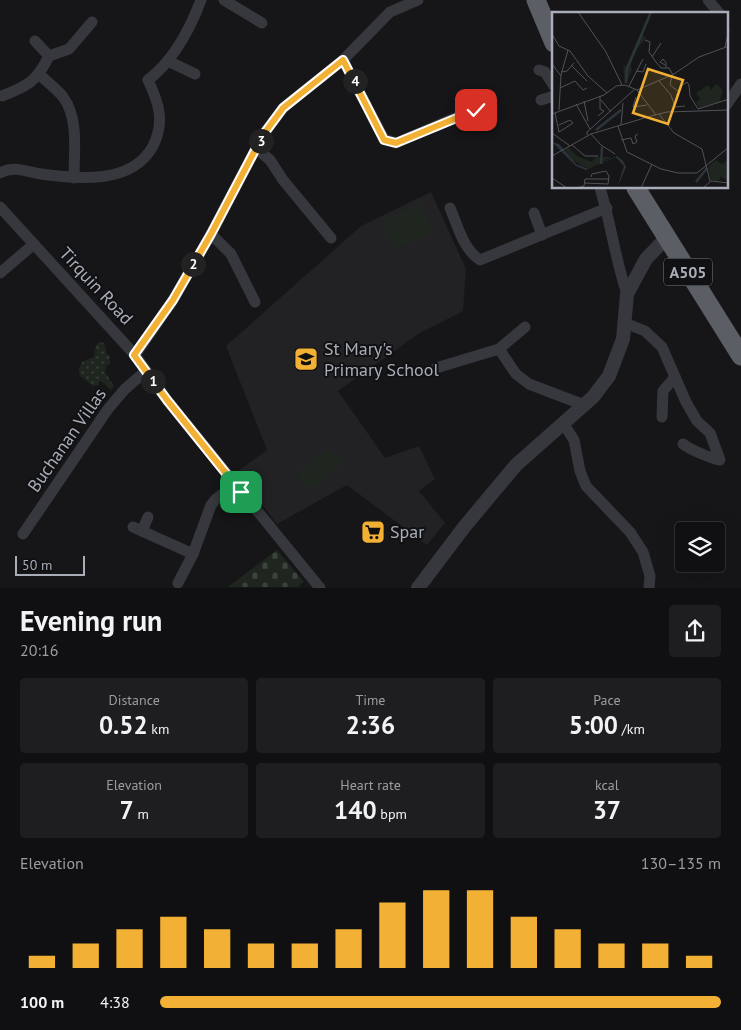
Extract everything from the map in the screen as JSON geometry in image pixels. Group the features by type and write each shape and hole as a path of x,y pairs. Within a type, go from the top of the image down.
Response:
{"highway":[{"path":"536,0 552,38"},
{"name":"A505","path":"637,189 741,356"}],"street":[{"path":"0,173 14,168 39,174 74,178 105,178 130,166 151,150 161,124 160,112 148,80 162,69 168,61 195,17 201,0"},
{"path":"224,0 262,23"},
{"path":"134,355 173,300 211,234 263,135 283,108 343,60 390,12 418,0"},
{"path":"708,0 718,12"},
{"path":"2,96 19,90 40,75 49,56 69,49 92,22"},
{"path":"35,41 49,56"},
{"path":"343,60 384,140 396,143 476,110"},
{"path":"168,61 194,74"},
{"path":"539,70 545,72 552,83"},
{"path":"40,75 63,97 71,113 74,131 74,178"},
{"path":"728,103 741,84"},
{"path":"541,100 552,97"},
{"path":"257,149 270,160 283,180 331,238"},
{"path":"600,189 607,208 617,267 627,294"},
{"name":"Tirquin Road","path":"0,207 134,355 320,588"},
{"path":"450,208 470,252 480,260 607,208"},
{"path":"534,213 542,235"},
{"path":"211,234 231,254 255,302"},
{"path":"418,588 465,526 516,465 584,405 609,376 620,351 627,294 646,259 667,237"},
{"name":"Tirquin Road","path":"0,272 34,244"},
{"path":"624,323 645,331 662,347 697,421 710,432 720,460 712,458 700,450 691,450 682,444"},
{"path":"436,368 499,349 524,327"},
{"path":"499,349 516,374 529,384 584,405"},
{"name":"Buchanan Villas","path":"23,534 108,409 125,389 146,371"},
{"path":"662,417 663,391 675,377"},
{"path":"563,423 574,440 580,471 586,486 630,532 643,552 650,576 649,588"},
{"path":"178,583 193,554 211,505 216,499 236,485"},
{"path":"148,517 138,529 193,554"}],"shaded area":[{"name":"St Mary's Primary School","path":"431,192 466,269 463,311 418,334 338,391 385,458 419,446 435,479 419,491 445,523 427,545 347,485 277,524 237,472 267,450 226,346 361,226"}],"green space":[{"path":"420,203 433,232 395,250 381,221"},
{"path":"100,342 104,343 107,354 110,356 110,364 107,365 105,372 114,386 111,390 102,381 99,381 99,385 93,386 80,376 79,369 82,362 94,357 96,345"},
{"path":"329,448 342,464 309,490 296,474"},
{"path":"277,550 304,582 298,587 228,587"}],"place":[{"name":"St Mary's Primary School","path":"306,359"},
{"name":"Spar","path":"373,532"}],"route":[{"path":"241,492 167,400 134,355 173,300 211,234 263,135 283,108 343,60 362,93 384,140 396,143 476,110"}]}
